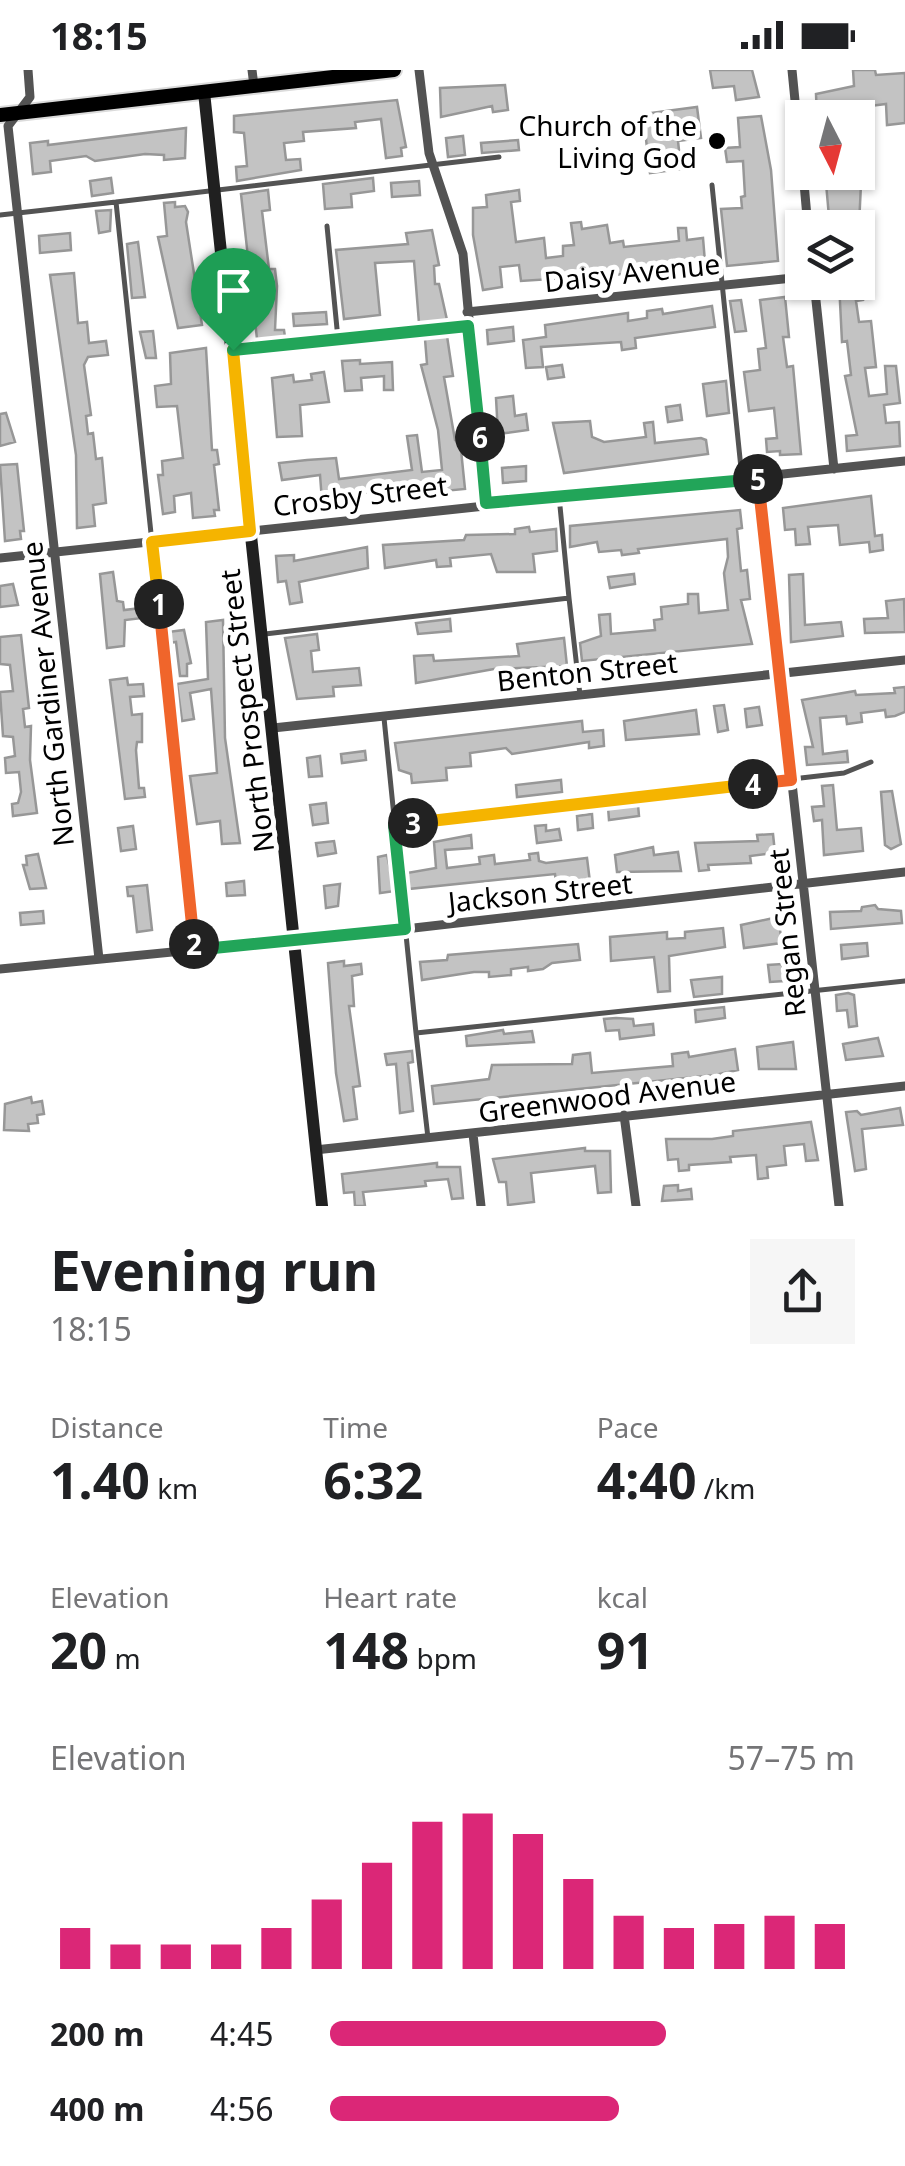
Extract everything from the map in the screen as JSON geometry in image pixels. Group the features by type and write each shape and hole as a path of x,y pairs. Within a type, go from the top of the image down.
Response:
{"main road":[{"path":"4,121 19,113 394,70"}],"street":[{"path":"19,113 30,97 28,70"},
{"path":"252,70 254,86"},
{"path":"419,70 432,164 463,254 486,503"},
{"path":"792,70 795,100"},
{"name":"North Prospect Street","path":"204,92 322,1206"},
{"name":"North Gardiner Avenue","path":"4,121 18,214 99,959"},
{"name":"Daisy Avenue","path":"467,312 785,279"},
{"path":"816,300 834,468"},
{"path":"233,350 468,326"},
{"name":"Crosby Street","path":"0,558 905,460"},
{"name":"Regan Street","path":"758,477 838,1206"},
{"name":"Benton Street","path":"273,728 905,660"},
{"name":"Jackson Street","path":"0,968 405,929 905,872"},
{"name":"Greenwood Avenue","path":"315,1150 905,1086"},
{"path":"624,1116 636,1206"},
{"path":"473,1134 481,1206"}],"lane":[{"path":"0,215 499,157"},
{"path":"712,185 742,478"},
{"path":"116,202 194,950"},
{"path":"327,226 338,340"},
{"path":"559,496 580,694"},
{"path":"262,634 569,598"},
{"path":"384,716 428,1138"},
{"path":"394,825 844,773 871,762"},
{"path":"416,1033 905,981"}],"building":[{"path":"710,70 752,70 759,97 736,100 734,86 713,88"},
{"path":"853,70 875,70 876,75 905,73 905,123 887,125 886,104 875,105 875,100 816,100 816,94 854,86"},
{"path":"505,85 508,110 493,112 492,106 441,117 440,88"},
{"path":"397,100 406,147 401,148 402,156 386,158 381,119 355,122 356,128 303,132 304,141 284,143 286,160 300,159 301,170 237,181 236,167 247,166 244,133 234,132 234,116"},
{"path":"697,107 701,138 678,141 681,169 650,173 643,114"},
{"path":"761,116 771,170 778,261 727,266 721,209 742,208 741,197 745,196 743,161 727,162 725,148 740,147 738,118"},
{"path":"186,128 185,158 164,160 164,155 145,154 95,161 86,156 50,161 51,172 33,174 30,143 48,141 48,145"},
{"path":"463,136 465,155 448,157 446,138"},
{"path":"518,140 519,150 482,153 481,143"},
{"path":"111,178 113,193 92,196 90,181"},
{"path":"373,178 374,191 351,194 352,207 325,209 323,184"},
{"path":"419,181 420,195 392,197 391,183"},
{"path":"268,190 270,210 262,211 269,269 275,269 277,286 275,330 284,330 285,337 257,339 241,194"},
{"path":"519,190 520,201 511,202 516,242 544,238 546,258 563,256 563,246 574,245 571,223 581,222 582,229 607,225 610,243 623,241 624,247 679,241 678,228 686,228 687,240 703,238 705,262 632,269 632,273 613,275 521,281 519,265 500,267 502,287 483,290 473,235 473,208 487,207 486,195"},
{"path":"827,190 861,190 860,210 828,210"},
{"path":"175,202 175,207 185,206 188,212 186,222 202,325 178,328 158,237 167,236 164,203"},
{"path":"111,210 110,231 99,233 96,211"},
{"path":"432,230 439,265 434,266 435,284 439,284 447,320 419,323 414,261 375,263 380,315 344,319 336,250 408,244 406,233"},
{"path":"70,233 71,250 40,253 39,236"},
{"path":"138,242 145,297 132,298 127,244"},
{"path":"74,273 78,323 87,322 89,343 106,341 108,355 88,357 84,365 91,415 86,416 88,434 93,433 96,459 102,458 106,503 93,505 95,526 77,528 76,455 50,275"},
{"path":"785,297 789,337 783,337 787,367 793,366 801,454 767,452 766,439 777,438 774,408 749,411 744,372 760,370 758,349 766,348 760,300"},
{"path":"741,300 746,331 735,332 730,301"},
{"path":"840,300 863,300 856,301 859,322 871,321 876,367 865,368 869,396 887,394 885,366 896,366 900,403 884,405 886,423 899,422 900,446 847,451 846,436 857,435 845,376 851,375 847,341 842,342"},
{"path":"712,306 715,327 635,338 636,348 622,350 621,342 541,347 543,367 526,368 523,340 546,337 545,325 628,313 628,321 647,318 647,311 662,309 663,314"},
{"path":"326,312 327,324 294,326 293,314"},
{"path":"513,327 514,341 488,344 487,330"},
{"path":"153,331 156,358 146,358 140,332"},
{"path":"447,336 453,376 444,377 455,440 460,440 465,489 392,496 386,489 322,501 320,475 282,480 279,463 307,460 336,458 339,479 412,470 407,436 417,435 422,472 442,470 438,430 421,365 427,364 425,339"},
{"path":"206,348 212,450 217,450 219,464 214,465 219,510 214,510 215,516 193,518 191,493 174,496 175,512 163,514 158,475 163,475 162,461 183,458 177,406 157,407 155,386 171,384 170,353"},
{"path":"360,360 360,364 392,362 393,390 384,390 384,376 361,378 362,390 345,391 342,361"},
{"path":"562,365 564,377 548,379 546,367"},
{"path":"324,372 329,402 300,405 302,436 277,437 272,378 293,375 294,382 312,380 311,374"},
{"path":"726,381 729,413 707,416 703,384"},
{"path":"513,396 515,416 526,414 528,430 498,434 496,398"},
{"path":"680,405 682,420 668,422 666,407"},
{"path":"6,413 15,442 0,446 0,414"},
{"path":"590,421 592,437 604,442 646,437 644,423 653,422 655,443 701,438 706,440 708,454 564,473 553,423"},
{"path":"17,464 24,531 20,531 21,539 5,541 0,465"},
{"path":"526,466 526,481 503,483 502,468"},
{"path":"871,496 875,536 882,535 883,550 870,552 869,542 840,545 838,525 808,527 810,544 796,545 795,529 785,530 783,508"},
{"path":"740,510 742,528 737,529 741,571 747,570 750,599 741,600 752,644 582,661 580,643 601,636 599,615 610,614 611,634 655,630 654,620 662,619 661,607 688,604 688,594 698,594 699,613 728,610 724,573 727,539 638,549 639,553 622,555 621,550 599,552 597,542 570,547 570,526"},
{"path":"529,527 530,532 556,529 557,551 533,554 535,572 497,572 491,554 450,558 451,566 437,567 436,560 385,568 383,545 464,540 466,535 515,534 515,529"},
{"path":"367,547 368,568 299,582 302,602 290,604 286,581 278,582 276,556 294,555 294,561"},
{"path":"113,572 117,601 123,602 124,610 150,607 151,617 125,620 124,646 107,648 100,574"},
{"path":"634,574 635,584 610,588 608,577"},
{"path":"803,574 805,625 841,622 843,636 791,642 789,575"},
{"path":"13,584 18,605 0,607 0,586"},
{"path":"904,599 905,632 865,633 864,619 888,618 886,601"},
{"path":"450,619 451,631 418,634 416,623"},
{"path":"223,620 225,738 240,843 222,844 220,821 197,824 190,776 217,773 211,689 190,693 194,719 182,721 177,684 208,679 206,622"},
{"path":"184,630 191,663 187,664 187,676 180,676 176,642 169,643 168,632"},
{"path":"317,634 319,650 311,651 313,672 359,668 361,685 333,687 334,696 297,699 285,638"},
{"path":"21,635 29,708 23,709 25,727 31,726 30,760 37,813 13,816 12,804 18,803 21,792 19,772 6,773 5,758 15,756 13,737 3,736 0,692 13,691 10,665 0,664 0,637"},
{"path":"564,638 567,666 494,669 416,683 414,656 433,655 434,661 519,656 517,644"},
{"path":"127,678 128,685 143,684 144,696 130,697 132,715 142,714 142,742 137,742 136,750 139,788 144,788 145,797 125,799 110,680"},
{"path":"905,687 905,712 895,716 886,717 885,710 861,713 862,722 847,724 846,716 820,718 823,754 847,751 848,762 807,765 805,747 813,747 802,700 855,691 856,695 895,693 894,688"},
{"path":"724,705 728,730 718,732 714,706"},
{"path":"759,707 762,725 747,727 745,709"},
{"path":"696,710 699,734 626,740 624,721"},
{"path":"582,721 583,732 603,730 604,746 589,748 589,742 512,754 506,748 470,753 471,766 446,768 447,780 412,783 411,774 399,770 395,743"},
{"path":"365,751 366,760 342,763 341,754"},
{"path":"320,756 322,776 309,777 307,758"},
{"path":"561,780 562,792 517,797 516,785"},
{"path":"833,785 837,830 861,828 863,851 824,855 822,820 814,821 812,807 824,806 822,786"},
{"path":"892,791 901,844 891,849 885,845 881,792"},
{"path":"326,803 328,823 313,825 310,805"},
{"path":"638,805 639,816 609,820 608,807"},
{"path":"592,814 593,828 578,830 577,816"},
{"path":"546,825 546,831 559,829 561,840 537,843 535,826"},
{"path":"133,826 136,849 121,851 118,828"},
{"path":"773,834 775,853 750,856 751,863 708,865 709,870 699,871 695,843 758,841 757,835"},
{"path":"471,835 472,848 445,850 447,868 480,864 479,857 494,855 495,864 530,860 529,854 538,853 539,861 546,863 587,858 590,882 556,882 555,874 408,889 407,873 436,868 434,842"},
{"path":"334,841 336,853 318,856 316,843"},
{"path":"653,847 654,855 678,852 681,871 617,872 615,855"},
{"path":"38,854 46,888 30,889 23,865 27,865 26,856"},
{"path":"387,855 395,891 380,893 378,857"},
{"path":"244,881 245,895 227,896 226,883"},
{"path":"340,884 338,906 326,908 324,886"},
{"path":"147,885 152,930 137,932 133,896 128,896 127,887"},
{"path":"875,905 878,909 901,911 902,923 831,929 830,912 861,911 862,907"},
{"path":"43,911 44,923 21,925 20,913"},
{"path":"778,917 782,943 744,948 741,925"},
{"path":"723,928 725,947 669,956 670,991 658,992 654,957 611,961 610,937 667,932 667,939 685,938 685,932"},
{"path":"867,943 868,956 842,959 841,945"},
{"path":"578,944 580,960 552,963 543,969 528,971 528,967 511,969 511,975 489,977 489,972 474,972 422,980 420,962 447,960 448,955"},
{"path":"344,961 344,966 361,964 362,974 352,976 354,1006 349,1006 360,1086 353,1087 357,1119 344,1121 336,1073 328,963"},
{"path":"782,964 784,981 770,982 768,965"},
{"path":"722,977 722,994 694,997 691,980"},
{"path":"836,995 854,995 857,1026 849,1027 847,1010 837,1011"},
{"path":"724,1007 725,1018 696,1022 695,1010"},
{"path":"604,1019 633,1019 634,1026 653,1024 654,1035 620,1039 619,1030 606,1031"},
{"path":"503,1030 504,1034 532,1031 534,1042 467,1046 466,1036"},
{"path":"878,1038 883,1056 846,1060 843,1044"},
{"path":"793,1042 796,1069 759,1069 757,1047"},
{"path":"735,1049 738,1070 715,1075 434,1104 432,1086 489,1079 492,1065 572,1064 573,1055 590,1053 592,1073 673,1066 672,1054 688,1052 689,1057"},
{"path":"412,1051 413,1062 408,1063 413,1111 400,1113 396,1064 387,1065 385,1054"},
{"path":"31,1097 32,1103 42,1101 44,1114 37,1115 38,1123 28,1124 29,1131 4,1130 5,1104"},
{"path":"900,1108 903,1125 862,1129 866,1169 855,1171 846,1112 857,1111 861,1115"},
{"path":"811,1122 818,1160 806,1161 804,1144 784,1146 786,1165 767,1167 768,1178 758,1179 756,1155 730,1157 731,1162 689,1165 689,1170 679,1171 678,1159 668,1160 666,1139 712,1139 733,1136 733,1131"},
{"path":"585,1148 610,1151 611,1192 598,1193 595,1166 531,1173 534,1202 508,1205 506,1182 499,1182 493,1159"},
{"path":"437,1163 437,1167 460,1167 463,1198 452,1199 448,1179 425,1181 426,1186 363,1192 365,1206 355,1206 354,1192 344,1193 342,1174"},
{"path":"678,1185 678,1191 691,1189 692,1199 662,1201 664,1186"}],"place":[{"name":"Church of the Living God","path":"717,141"}],"route":[{"path":"468,326 486,503 758,477 791,780 394,825 405,929 194,950 152,542 250,531 233,350 468,326"}]}
